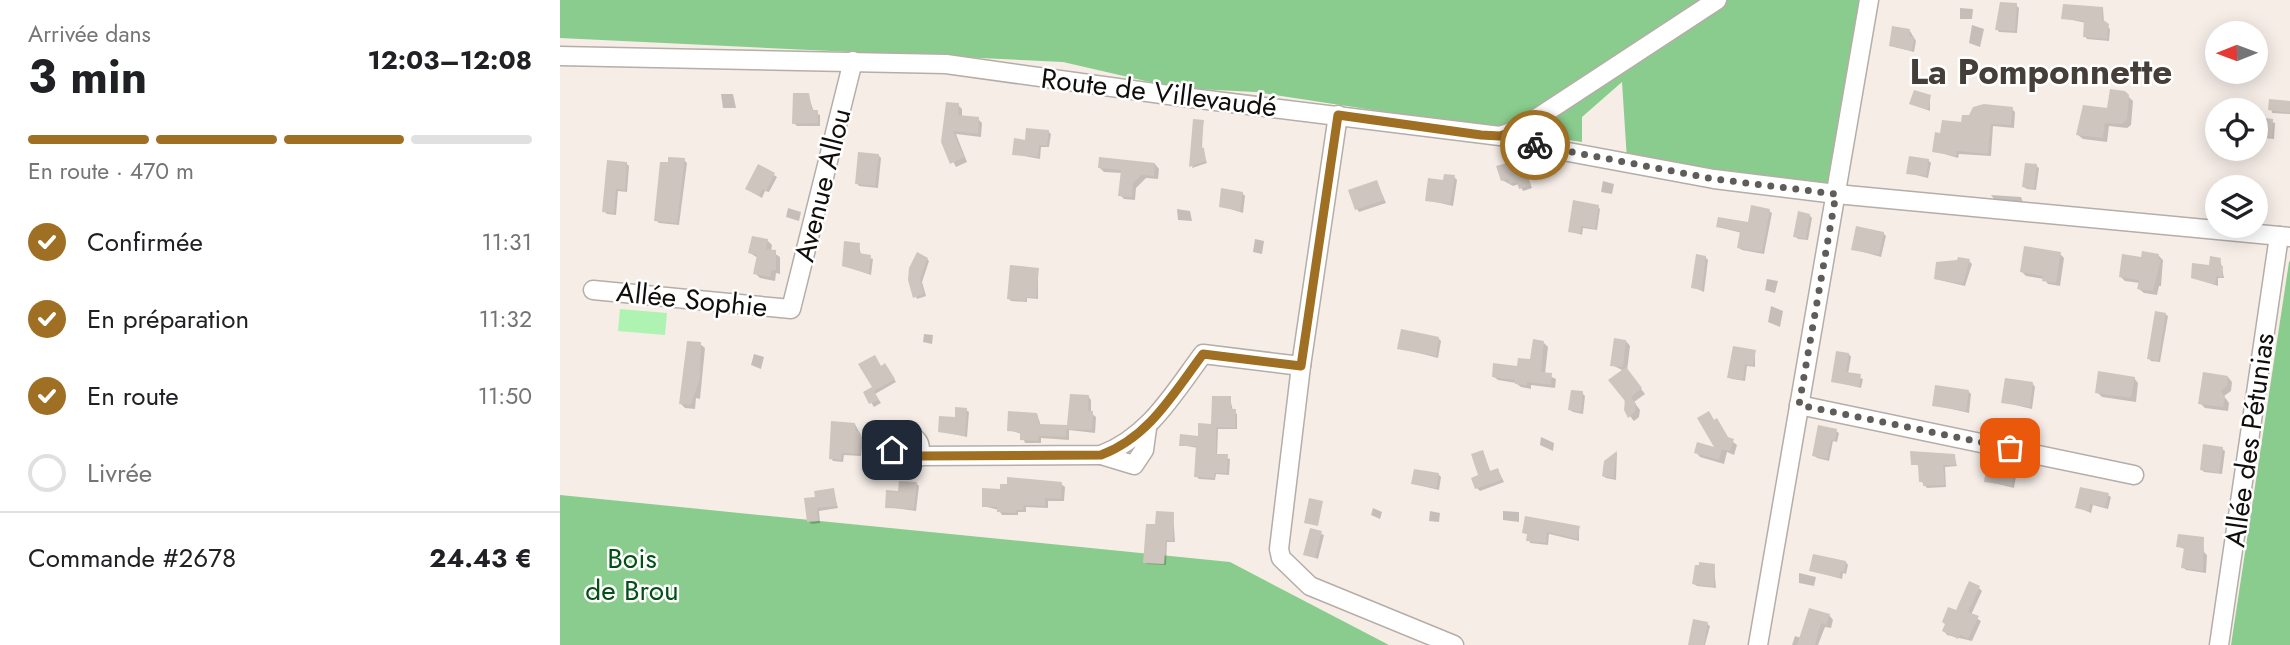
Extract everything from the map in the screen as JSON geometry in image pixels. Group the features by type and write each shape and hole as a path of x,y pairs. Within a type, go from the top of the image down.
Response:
{"street":[{"name":"Route de Villevaudé","path":"560,56 946,64 1500,136 1517,130 1717,0"},
{"path":"1758,645 1869,0"},
{"name":"Avenue Allou","path":"791,309 853,61"},
{"path":"1338,115 1301,366 1279,548 1281,558 1310,586 1454,645"},
{"path":"1517,130 1536,146 1714,179 1836,194 2284,236"},
{"name":"Allée des Pétunias","path":"2219,645 2284,236"},
{"name":"Allée Sophie","path":"593,290 791,309"},
{"path":"918,456 1101,455 1134,465 1140,460 1144,450 1147,428 1203,354 1301,366"},
{"path":"1799,405 2134,475"}],"green space":[{"path":"560,0 1860,0 1827,190 1627,160 1622,82 1582,117 1582,142 1256,92 1176,88 1063,62 560,38"},
{"path":"2289,262 2290,645 2231,645"},
{"path":"620,309 667,313 665,335 618,331"},
{"name":"Bois de Brou","path":"560,495 1230,562 1389,645 560,645"}],"building":[{"path":"2000,2 2017,3 2015,31 1995,30"},
{"path":"2063,4 2103,7 2102,19 2109,24 2107,39 2083,37 2084,21 2061,19"},
{"path":"1892,26 1910,29 1909,36 1914,37 1912,51 1889,46"},
{"path":"2110,89 2125,91 2129,95 2127,120 2122,124 2105,123 2103,138 2076,135 2083,105 2107,108"},
{"path":"1914,90 1931,95 1928,110 1909,104"},
{"path":"793,93 809,93 812,110 818,110 818,123 792,124"},
{"path":"2269,99 2290,101 2290,113 2268,110"},
{"path":"946,102 959,103 958,115 979,117 978,134 953,131 964,157 950,164 941,142"},
{"path":"1984,104 2013,107 2011,125 1991,124 1988,154 1957,151 1956,156 1932,152 1935,132 1940,133 1942,120 1961,122 1962,115 1969,115 1973,107"},
{"path":"2268,118 2273,119 2272,137 2268,137"},
{"path":"1193,119 1204,120 1201,147 1204,148 1206,161 1189,167"},
{"path":"1026,128 1049,130 1047,146 1039,145 1038,157 1012,155 1014,138 1025,140"},
{"path":"858,152 879,154 875,186 855,184"},
{"path":"1909,156 1929,159 1926,176 1906,174"},
{"path":"668,157 685,158 677,223 654,221 660,162 668,162"},
{"path":"1099,157 1155,163 1154,176 1142,175 1133,183 1132,197 1118,196 1121,170 1098,168"},
{"path":"607,160 627,162 625,190 616,189 614,213 602,212"},
{"path":"1510,162 1511,165 1522,162 1531,185 1519,189 1517,182 1509,184 1508,179 1501,181 1496,166"},
{"path":"2025,163 2037,164 2034,189 2022,187"},
{"path":"758,164 775,173 766,191 762,189 759,196 745,189"},
{"path":"1444,174 1455,175 1450,204 1425,201 1428,178 1443,180"},
{"path":"1377,180 1384,200 1355,210 1348,190"},
{"path":"1221,188 1243,192 1240,211 1219,207"},
{"path":"1573,200 1599,205 1595,229 1581,226 1580,234 1568,232"},
{"path":"1751,205 1770,209 1762,252 1737,248 1740,231 1716,227 1718,217 1748,222"},
{"path":"1798,211 1810,214 1806,239 1793,237"},
{"path":"1856,226 1884,232 1879,255 1851,250"},
{"path":"752,236 768,239 766,249 776,250 776,270 772,270 770,277 753,274 757,255 748,253"},
{"path":"844,241 860,243 859,253 871,255 869,274 842,266"},
{"path":"2024,246 2061,252 2056,283 2042,281 2043,276 2020,272"},
{"path":"2142,251 2159,254 2158,259 2161,259 2153,291 2137,289 2139,280 2119,277 2122,254 2141,257"},
{"path":"917,252 928,258 920,279 924,294 913,298 908,280 909,268"},
{"path":"1696,254 1706,256 1702,290 1691,288"},
{"path":"2210,256 2221,258 2220,265 2223,266 2222,277 2216,276 2215,285 2191,278 2192,263 2209,265"},
{"path":"1958,257 1970,259 1963,284 1934,279 1936,262 1957,260"},
{"path":"1010,265 1039,268 1036,298 1026,297 1025,301 1007,299"},
{"path":"2155,311 2166,313 2158,361 2147,359"},
{"path":"1401,329 1439,337 1436,356 1397,349"},
{"path":"1614,338 1626,340 1623,367 1610,366"},
{"path":"1533,339 1544,341 1541,372 1552,373 1551,385 1527,382 1527,385 1515,384 1515,380 1492,377 1493,363 1517,366 1518,358 1530,359"},
{"path":"687,341 701,342 700,378 691,405 679,404"},
{"path":"1733,346 1756,350 1753,366 1745,364 1743,380 1727,378"},
{"path":"1836,351 1849,353 1846,372 1861,374 1859,387 1831,382"},
{"path":"875,355 881,366 885,363 895,379 874,391 879,400 869,404 863,392 872,387 858,364"},
{"path":"1626,367 1642,388 1631,397 1636,404 1635,412 1628,418 1624,410 1625,401 1608,380"},
{"path":"2098,371 2135,377 2131,398 2095,393"},
{"path":"2203,372 2228,376 2227,386 2221,391 2225,397 2223,407 2198,404"},
{"path":"2005,378 2033,382 2030,407 2001,403"},
{"path":"1935,385 1969,390 1966,411 1932,406"},
{"path":"1571,390 1583,391 1581,412 1568,410"},
{"path":"1070,394 1089,395 1088,411 1093,411 1092,430 1067,429 1066,437 1039,436 1038,441 1020,440 1020,432 1007,431 1008,411 1037,413 1039,424 1067,425"},
{"path":"1212,396 1231,396 1231,409 1236,409 1235,428 1216,427 1216,454 1228,454 1227,473 1214,473 1214,478 1194,477 1196,446 1179,446 1180,434 1198,436 1198,423 1211,424"},
{"path":"955,407 967,408 965,436 938,432 939,416 955,417"},
{"path":"1709,411 1714,420 1717,418 1728,437 1734,439 1730,451 1722,449 1719,460 1694,453 1697,442 1714,447 1697,418"},
{"path":"831,421 855,423 855,430 861,434 859,454 842,453 841,460 829,459"},
{"path":"1818,425 1837,429 1835,440 1831,440 1827,459 1812,456"},
{"path":"2203,444 2223,447 2219,473 2200,470"},
{"path":"1483,450 1490,471 1498,468 1502,480 1475,489 1471,478 1478,475 1471,454"},
{"path":"1617,451 1613,478 1602,476 1604,461"},
{"path":"1910,451 1955,454 1956,465 1943,465 1945,485 1923,486 1923,482 1919,482 1918,465 1911,465"},
{"path":"1987,463 2014,471 2012,486 1984,482"},
{"path":"1414,469 1439,473 1436,488 1411,484"},
{"path":"1007,477 1062,482 1061,499 1045,498 1045,506 1024,505 1023,510 1016,510 1016,513 997,512 997,507 982,507 982,488 1000,489 1000,484 1007,484"},
{"path":"899,481 917,482 914,509 885,508 886,490 898,491"},
{"path":"2080,487 2109,493 2105,507 2090,504 2089,511 2075,508"},
{"path":"834,488 837,506 817,508 818,521 807,522 804,498 815,497 814,491"},
{"path":"1309,498 1323,501 1318,526 1304,523"},
{"path":"1156,511 1174,512 1173,541 1166,540 1164,564 1143,563 1146,524 1155,524"},
{"path":"1525,516 1580,526 1577,539 1547,532 1546,543 1526,541 1527,534 1522,533"},
{"path":"1310,528 1322,531 1315,558 1303,555"},
{"path":"2178,534 2204,537 2203,571 2181,568 2184,548 2176,547"},
{"path":"1813,554 1846,561 1844,572 1841,571 1839,578 1809,571"},
{"path":"1699,562 1715,564 1714,587 1692,584 1695,565 1699,565"},
{"path":"1969,581 1980,586 1968,612 1979,616 1968,639 1960,635 1958,639 1942,631 1945,624 1942,622 1948,607 1956,610"},
{"path":"1809,608 1830,614 1826,625 1821,623 1815,645 1797,645"},
{"path":"1693,619 1708,622 1704,645 1688,645"}],"way so far":[{"path":"1535,145 1714,179 1836,194 1799,405 2010,448"}],"district":[{"name":"La Pomponnette","path":"2041,72"}],"route":[{"path":"892,450 897,459 905,463 918,456 1101,455 1123,447 1147,428 1203,354 1301,366 1338,115 1481,135 1500,136 1517,130 1535,145"}]}
